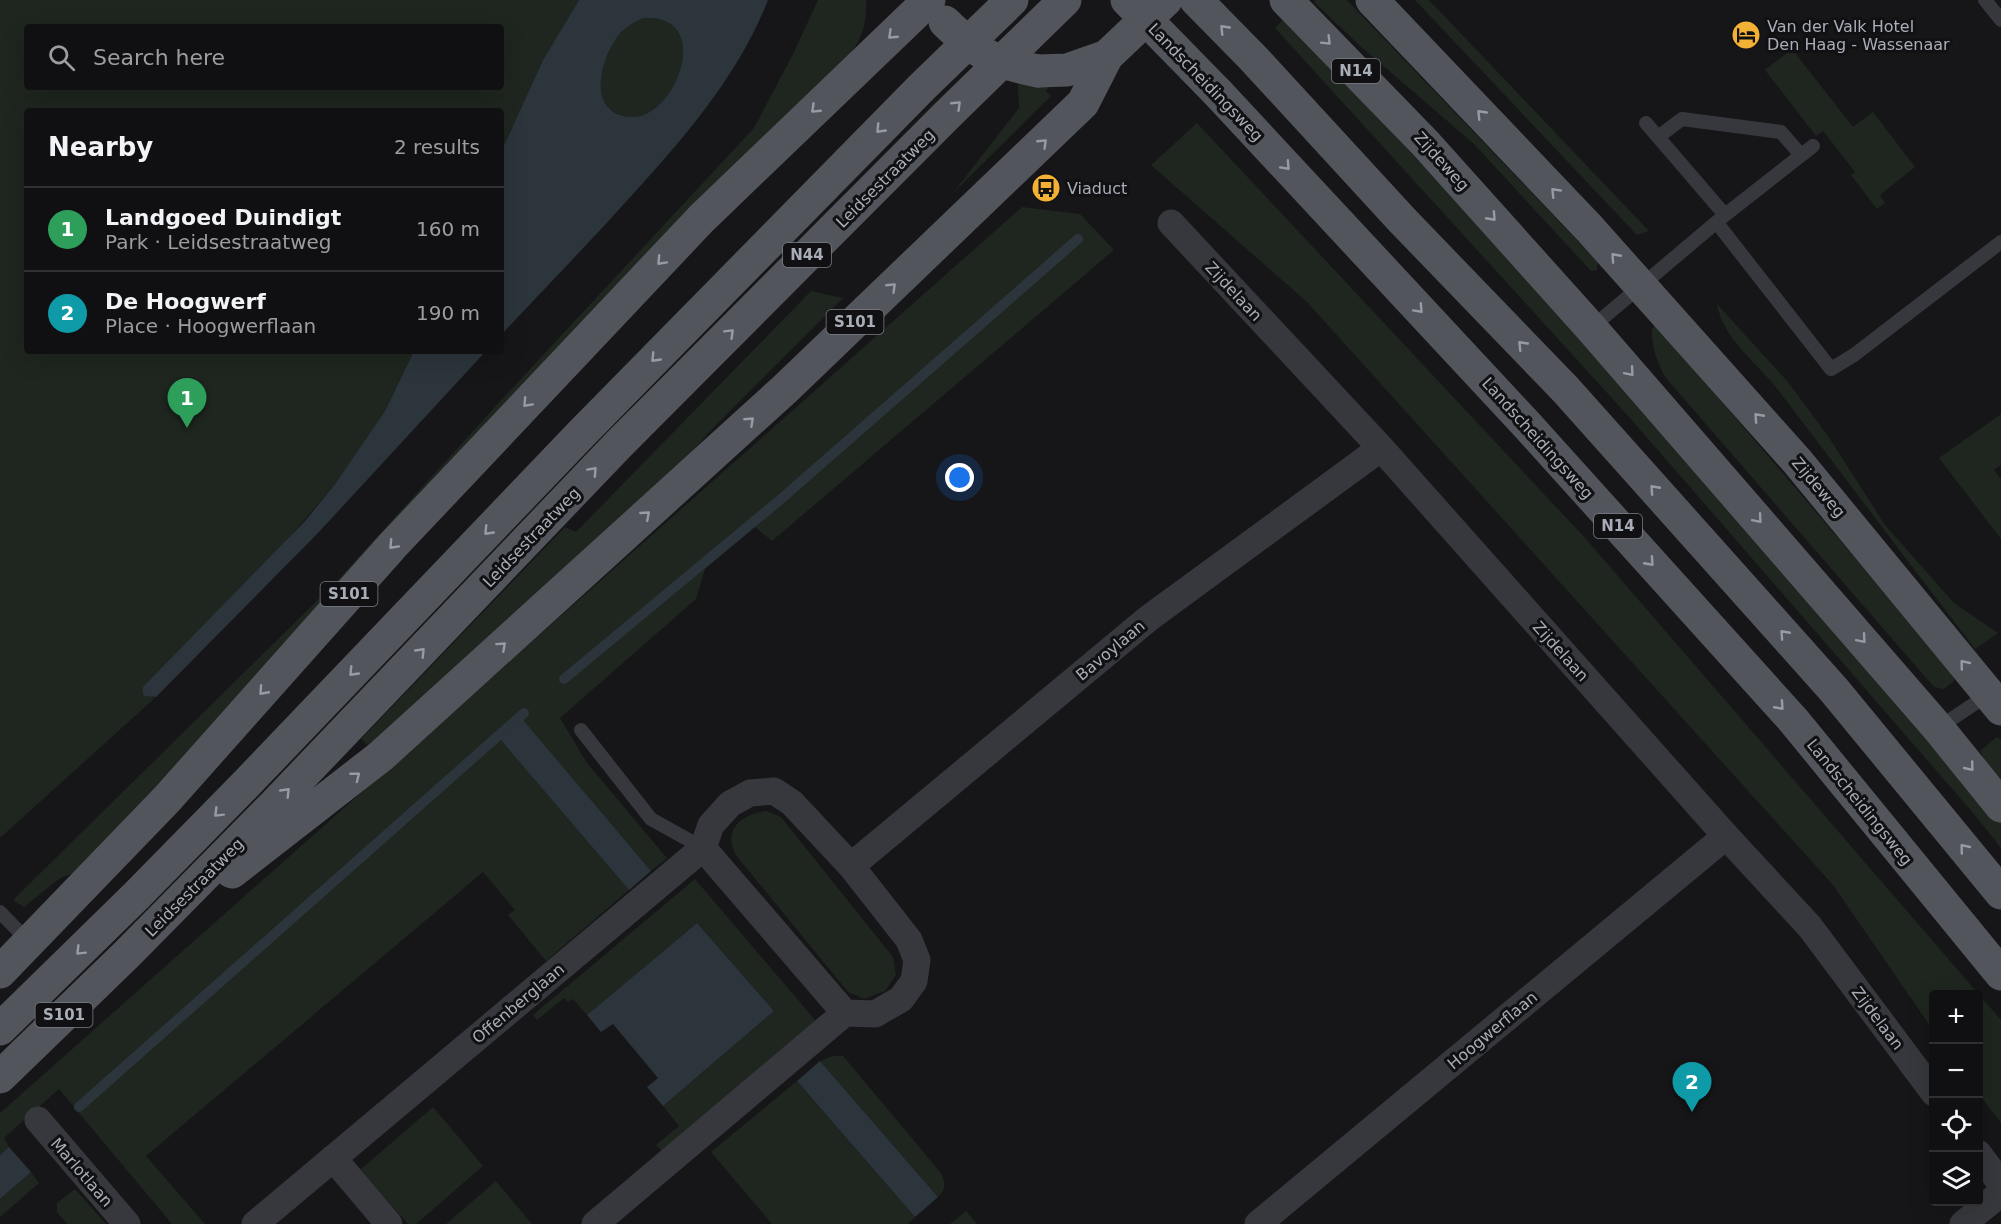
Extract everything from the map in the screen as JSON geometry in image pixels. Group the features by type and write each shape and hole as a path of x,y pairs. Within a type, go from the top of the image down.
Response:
{"main road":[{"name":"N44","path":"528,489 922,87 1012,0"},
{"name":"Leidsestraatweg","path":"0,1077 127,954 274,805 627,436 1065,0"},
{"name":"Landscheidingsweg","path":"1127,0 1218,93 1527,425 1794,721 2001,974"},
{"path":"932,6 969,45 990,58 1038,71 1066,70 1107,56 1166,0"},
{"path":"1196,0 1253,58 1402,220 1566,390 1834,690 2001,893"},
{"name":"Zijdeweg","path":"1286,0 1425,143 1591,328 1938,728 2001,806"},
{"name":"Zijdeweg","path":"1372,0 1589,228 1642,287 1797,461 1997,696"},
{"name":"S101","path":"0,972 167,799 393,545 701,219 858,69 932,6"},
{"name":"S101","path":"127,954 381,756 759,413 1083,103 1107,56"},
{"name":"S101","path":"0,1029 245,785 528,489"}],"street":[{"name":"Zijdelaan","path":"1171,223 1381,448 1726,836 1810,927 1929,1086"},
{"name":"Bavoylaan","path":"851,866 1149,618 1381,448"},
{"name":"Offenberglaan","path":"255,1224 703,848 711,825 730,804 750,792 774,791 792,802 851,866 909,940 917,960 914,981 901,999 875,1014 845,1013"},
{"name":"Hoogwerflaan","path":"1258,1224 1726,836"},
{"path":"595,1224 845,1013 703,848"},
{"name":"Marlotlaan","path":"38,1120 127,1224"},
{"path":"333,1158 389,1224"},
{"path":"1983,1161 2001,1184"},
{"path":"1963,1224 2001,1193"}],"lane":[{"path":"1985,0 2001,20"},
{"path":"1658,137 1682,119 1781,132 1801,155"},
{"path":"1646,123 1721,219 1831,369 1854,355 2001,242"},
{"path":"1591,328 1721,219 1813,146"},
{"name":"Zijdeweg","path":"1938,728 1997,696"},
{"path":"580,730 651,819 703,848"},
{"path":"0,912 28,941"}],"shaded area":[{"path":"0,0 579,0 543,60 504,145 504,108 24,108 24,354 413,354 385,411 335,484 152,698 156,697 0,838"},
{"path":"579,0 768,0 727,79 691,127 617,212 504,332 504,145 543,60","holes":["644,18 666,21 679,32 683,49 681,68 673,86 661,103 646,114 630,117 616,113 607,106 602,96 602,71 618,36 630,25"]},
{"path":"818,0 866,0 862,33 845,61 90,867 60,878 24,907 13,900 335,583 754,128"},
{"path":"1316,0 1347,0 1598,262 1597,270 1591,271 1474,144 1359,45 1314,2"},
{"path":"1415,0 1429,0 1649,231 1637,235"},
{"path":"644,18 666,21 679,32 683,49 681,68 673,86 661,103 646,114 630,117 616,113 607,106 602,96 602,71 618,36 630,25"},
{"path":"1284,19 1544,293 2001,820 2001,848 1630,418 1275,28"},
{"path":"1792,49 1853,127 1873,112 1915,167 1880,195 1885,203 1877,209 1851,175 1855,172 1823,131 1816,136 1765,70"},
{"path":"1052,83 1046,91 1051,96 953,193 1019,108 1018,84"},
{"path":"1197,123 1586,539 1975,990 1929,990 1929,1024 1833,885 1307,302 1151,165"},
{"path":"1022,207 1080,214 1114,250 772,541 755,527 705,569 696,599 560,718 587,763 667,858 651,871 517,714 496,733 629,890 546,961 508,915 515,910 483,872 146,1156 205,1224 172,1224 59,1089 4,1138 9,1147 0,1155 0,1113"},
{"path":"811,291 843,298 712,429 654,496 373,750 361,739 565,527 576,532"},
{"path":"1717,304 1788,382 1828,436 1885,525 1954,603 1998,633 1975,649 1779,391 1734,340 1726,329"},
{"path":"1655,326 1954,674 1954,681 1944,689 1934,687 1665,377 1654,348 1652,328"},
{"path":"413,354 483,354 318,533 156,697 145,696 143,687 305,521 335,484 385,411"},
{"path":"2001,414 2001,465 1994,470 2001,479 2001,539 1939,458"},
{"path":"518,714 651,871 629,890 495,733"},
{"path":"1997,737 2001,740 2001,788 1991,775 1980,751"},
{"path":"766,811 781,817 893,957 896,975 885,991 864,999 848,992 735,854 731,837 737,824 749,816"},
{"path":"695,879 816,1021 662,1151 656,1145 679,1126 663,1106 774,1011 697,923 587,1015 573,999 568,1002 564,998 537,1020 533,1015"},
{"path":"697,923 774,1011 663,1106 647,1087 658,1078 613,1024 601,1032 587,1015"},
{"path":"1983,999 2001,1020 2001,1123 1983,1099"},
{"path":"832,1056 843,1056 941,1173 944,1186 938,1197 820,1061"},
{"path":"820,1061 938,1197 915,1217 797,1081"},
{"path":"797,1081 915,1217 908,1224 772,1224 711,1152"},
{"path":"433,1107 483,1166 416,1224 408,1224 360,1170"},
{"path":"9,1147 31,1172 0,1199 0,1155"},
{"path":"31,1172 39,1183 0,1217 0,1199"},
{"path":"496,1181 532,1224 446,1224"},
{"path":"75,1189 106,1224 67,1224 57,1212 57,1203"},
{"path":"966,1211 977,1224 950,1224"}],"waterway":[{"path":"564,679 781,499 1078,239"},
{"path":"79,1107 524,713"}],"place":[{"name":"Van der Valk Hotel Den Haag - Wassenaar","path":"1746,35"},
{"name":"Viaduct","path":"1046,188"},
{"name":"Landgoed Duindigt","path":"187,428"},
{"name":"De Hoogwerf","path":"1692,1112"}]}
